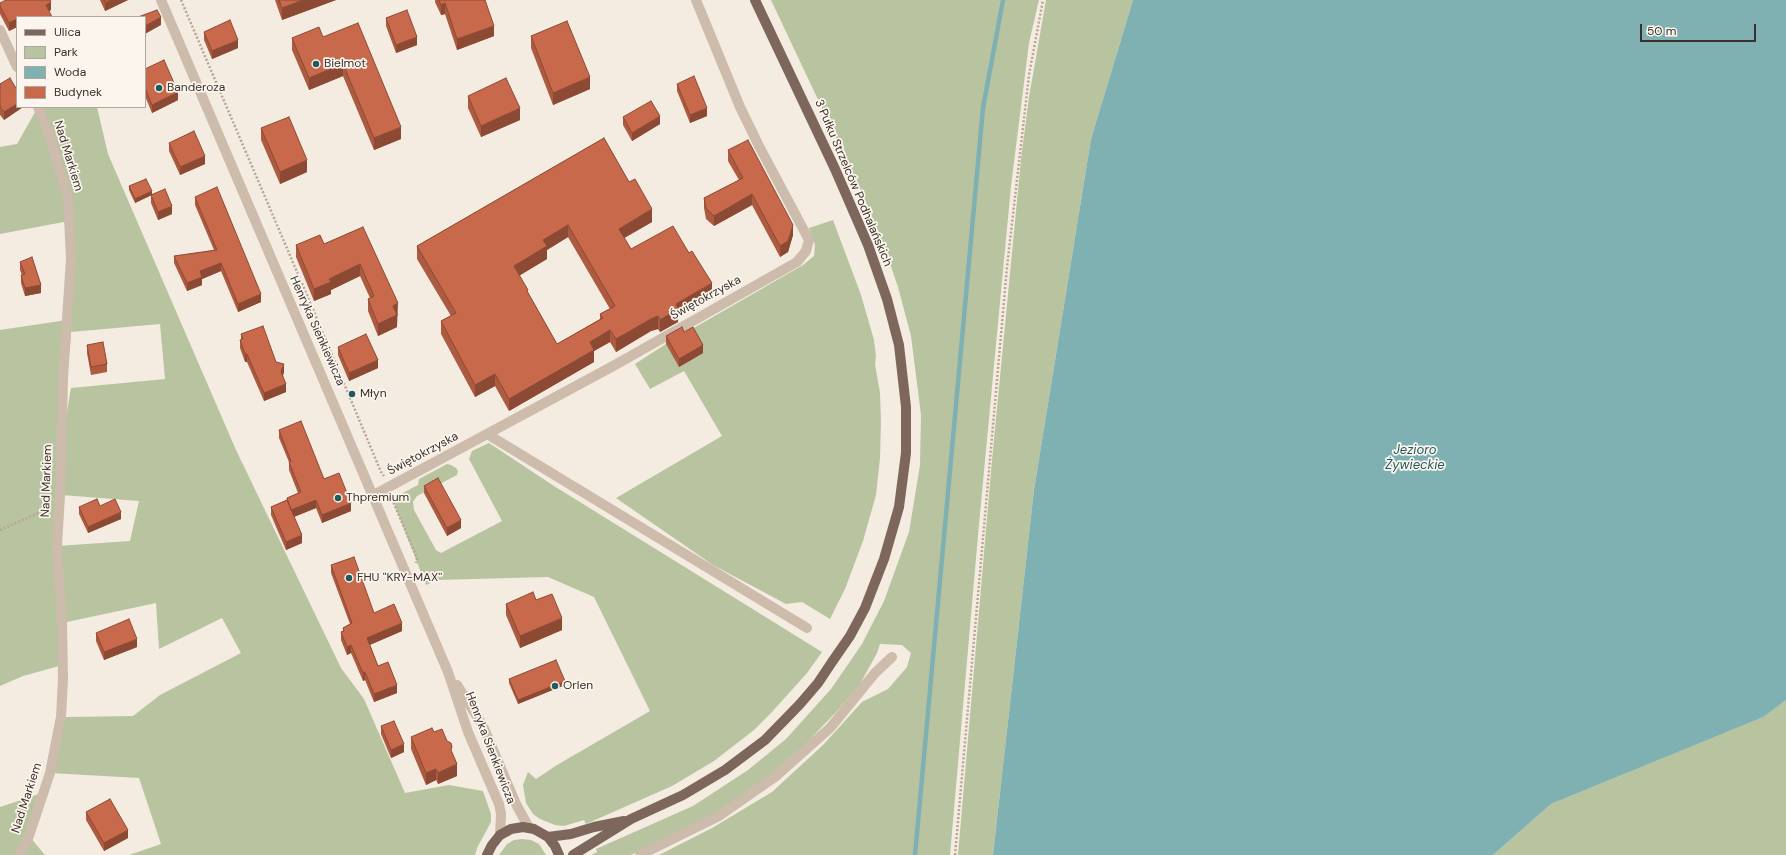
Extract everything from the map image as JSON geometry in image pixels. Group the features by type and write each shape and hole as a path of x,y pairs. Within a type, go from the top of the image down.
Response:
{"main road":[{"name":"3 Pułku Strzelców Podhalańskich","path":"631,819 683,795 725,770 765,740 814,688 850,636 864,608 884,560 900,500 906,453 906,407 899,345 887,299 868,245 835,169 755,0"},
{"path":"548,837 571,834 594,827 631,819"},
{"path":"573,855 631,819"},
{"path":"487,855 492,845 500,835 517,828 529,828 539,831 548,837 555,846 559,855"}],"street":[{"name":"Henryka Sienkiewicza","path":"161,0 448,672 468,732 499,804 501,814 500,835"},
{"name":"Świętokrzyska","path":"372,496 615,365 743,287 797,262 806,251 809,240 746,120 696,0"},
{"path":"0,30 16,64"},
{"name":"Nad Markiem","path":"20,855 29,836 50,773 62,717 62,624 57,546 63,378 71,259 69,206 49,134 38,108"},
{"path":"487,434 807,628"},
{"path":"640,855 719,816 775,777 830,728 875,673 892,657"},
{"name":"Henryka Sienkiewicza","path":"448,672 483,726 516,804 529,828"}],"path":[{"path":"181,0 384,476"},
{"path":"954,855 1007,267 1028,83 1043,0"},
{"path":"392,497 417,558"},
{"path":"0,530 45,511 59,511"}],"green space":[{"path":"771,0 1039,0 1029,43 1011,186 950,855 659,855 712,828 772,792 824,744 862,702 888,689 907,667 911,653 902,645 880,644 877,653 860,684 837,711 796,754 770,775 722,810 683,831 631,855 591,855 597,852 596,849 693,806 748,770 786,739 831,689 862,644 884,601 909,532 920,465 921,415 911,336 898,287 883,243 863,195"},
{"path":"1046,0 1133,0 1091,139 1034,490 993,855 958,855 992,460 1021,159 1029,97"},
{"path":"37,108 97,108 108,154 236,450 341,668 364,699 405,793 449,785 483,791 491,814 491,822 477,848 475,855 129,855 161,844 139,778 50,773 66,717 133,716 160,695 241,653 222,618 159,649 156,603 67,622 59,666 23,676 0,686 0,330 67,320 69,221 0,234 0,147 17,144","holes":["160,324 165,379 71,388 62,441 71,332","61,495 139,501 130,541 57,546"]},
{"path":"833,220 861,295 874,340 876,356 875,364 880,393 881,421 880,458 876,495 863,541 845,589 830,619 802,602 786,604 713,565 616,498 722,436 684,371 650,389 635,364 666,344 803,265 814,256 815,245 809,228"},
{"path":"489,443 554,486 822,652 807,673 771,713 754,730 714,761 672,786 586,824 584,820 564,826 555,825 540,819 533,814 526,803 523,785 528,772 536,779 557,765 650,711 594,597 548,577 438,580 426,585 395,506 397,496 418,485 419,479 447,464 456,468 458,471 457,475 417,496 413,502 414,510 436,550 441,553 502,521 469,459 472,451"},
{"path":"1786,700 1786,855 1493,855 1551,804 1762,717"},
{"path":"39,794 29,836 45,855 0,855 0,807"},
{"path":"514,840 531,840 539,844 546,855 499,855 507,844"}],"water":[{"name":"Jezioro Żywieckie","path":"1133,0 1786,0 1786,700 1763,717 1551,804 1493,855 993,855 1034,490 1091,139"}],"building":[{"path":"6,0 50,0 51,2 46,5 52,16 16,16 16,20 9,23 0,6 0,3"},
{"path":"104,0 112,0 105,3"},
{"path":"279,0 303,0 282,8"},
{"path":"439,0 485,0 494,26 457,39 445,3 441,5"},
{"path":"157,10 161,17 146,25 146,16 141,16"},
{"path":"407,10 417,37 396,45 386,18"},
{"path":"230,20 238,40 212,51 204,32"},
{"path":"567,21 590,77 553,93 531,36"},
{"path":"358,23 401,127 374,138 343,64 309,78 292,38 319,27 323,37"},
{"path":"164,60 178,92 152,105 146,90 146,69"},
{"path":"694,76 707,108 690,115 677,84"},
{"path":"10,78 16,88 16,105 4,112 0,107 0,84"},
{"path":"506,78 520,108 481,126 468,96"},
{"path":"651,101 660,116 632,133 623,117"},
{"path":"289,117 307,160 280,172 261,128"},
{"path":"194,131 205,156 180,167 169,143"},
{"path":"604,138 629,182 635,179 652,209 619,229 631,249 673,226 689,253 692,251 712,283 676,304 678,309 660,320 658,316 651,319 616,339 610,330 590,342 594,350 509,399 495,374 475,385 441,321 456,313 417,246","holes":["568,225 615,306 600,314 603,318 557,344 514,266 547,246 543,240"]},
{"path":"748,140 793,225 788,241 780,246 752,194 714,216 706,208 704,198 743,178 728,150"},
{"path":"146,179 152,191 135,199 129,186"},
{"path":"217,187 261,294 238,304 221,263 200,271 202,277 187,283 174,256 217,250 195,197"},
{"path":"165,189 172,206 158,212 151,195"},
{"path":"363,227 398,303 393,306 397,315 378,324 368,299 374,296 360,264 329,279 331,282 314,289 296,245 320,235 324,244"},
{"path":"32,257 41,285 25,288 21,275 25,274 20,262"},
{"path":"263,326 276,362 284,364 281,372 286,384 264,393 247,354 245,354 240,340 243,339 241,334"},
{"path":"682,327 684,332 693,327 703,345 679,359 666,336"},
{"path":"366,334 378,360 349,373 338,347"},
{"path":"103,342 107,364 91,367 87,345"},
{"path":"301,421 324,479 339,473 351,503 322,515 316,500 291,510 287,498 301,492 289,462 291,461 279,430"},
{"path":"438,478 461,520 447,528 424,486"},
{"path":"97,499 100,506 115,499 121,512 88,527 79,507"},
{"path":"287,500 302,535 286,542 271,507"},
{"path":"354,557 374,613 394,604 402,623 367,638 378,666 388,662 397,685 374,694 365,672 363,673 351,645 347,647 341,632 344,631 343,628 352,623 331,565"},
{"path":"533,592 536,600 552,594 562,618 520,636 506,604"},
{"path":"129,619 137,639 104,652 96,633"},
{"path":"556,660 565,681 518,700 509,679"},
{"path":"394,721 404,744 391,750 381,726"},
{"path":"432,728 434,732 442,729 447,741 451,743 451,750 457,764 438,773 436,769 426,773 411,737"},
{"path":"110,799 128,830 104,843 86,812"}],"waterway":[{"path":"915,855 983,108 1003,0"}],"place":[{"name":"Bielmot","path":"316,64"},
{"name":"Banderoza","path":"159,88"},
{"name":"Młyn","path":"352,394"},
{"name":"Thpremium","path":"338,498"},
{"name":"FHU ''KRY-MAX''","path":"349,578"},
{"name":"Orlen","path":"555,686"}]}
